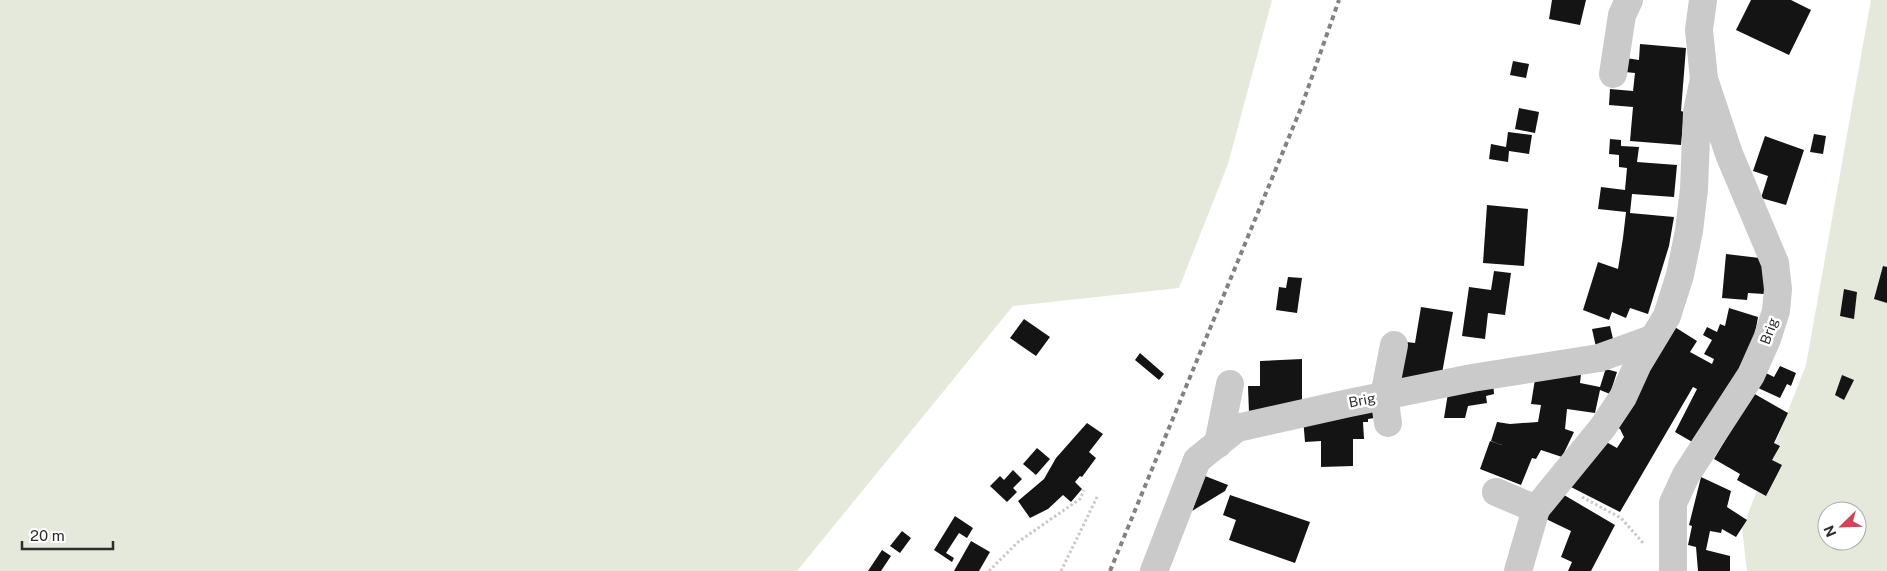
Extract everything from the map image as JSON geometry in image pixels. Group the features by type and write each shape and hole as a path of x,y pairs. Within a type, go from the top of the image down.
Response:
{"street":[{"path":"1613,74 1622,15 1629,0"},
{"name":"Brig","path":"1673,571 1673,503 1686,475 1751,374 1776,311 1775,263 1729,154 1704,79 1699,30 1703,0"},
{"name":"Brig","path":"1518,571 1536,509 1603,427 1623,397 1652,339 1667,316 1682,266 1694,188 1697,112 1704,79"},
{"name":"Brig","path":"1154,571 1197,460 1236,428 1472,378 1599,358 1652,339"},
{"path":"1388,423 1384,396 1394,345"},
{"path":"1218,444 1230,384"},
{"path":"1496,492 1536,509"}],"path":[{"path":"1558,484 1621,518 1647,548"},
{"path":"989,571 1018,542 1080,499 1084,490"},
{"path":"1061,571 1098,495"}],"shaded area":[{"path":"0,0 1272,0 1228,164 1179,288 1013,306 797,571 0,571"},
{"path":"1871,0 1887,0 1887,571 1747,571 1742,529 1806,365"}],"building":[{"path":"1552,0 1586,0 1580,25 1549,19"},
{"path":"1751,0 1791,0 1811,10 1789,55 1736,30"},
{"path":"1640,44 1686,48 1681,111 1684,112 1681,145 1630,141 1633,107 1609,105 1610,89 1633,91 1635,73 1625,72 1626,58 1639,60"},
{"path":"1513,61 1529,64 1526,78 1510,75"},
{"path":"1519,108 1539,112 1535,133 1515,129"},
{"path":"1508,132 1532,135 1529,154 1509,151 1508,162 1489,159 1491,144 1506,147"},
{"path":"1814,134 1826,136 1823,154 1810,152"},
{"path":"1765,136 1804,150 1786,205 1761,198 1768,176 1753,171"},
{"path":"1610,139 1621,140 1621,146 1639,147 1637,162 1677,165 1674,197 1632,194 1630,213 1674,217 1669,246 1648,314 1630,308 1626,318 1612,312 1609,320 1583,310 1598,262 1618,269 1623,238 1626,212 1598,209 1601,187 1625,190 1627,168 1619,167 1619,155 1609,154"},
{"path":"1487,205 1528,209 1524,266 1483,263"},
{"path":"1726,254 1768,259 1764,294 1748,293 1747,300 1722,298"},
{"path":"1883,266 1887,267 1887,303 1874,299"},
{"path":"1494,271 1511,273 1505,315 1488,313 1485,339 1462,336 1469,287 1491,290"},
{"path":"1288,277 1302,278 1297,313 1276,310 1279,287 1286,288"},
{"path":"1844,289 1857,292 1854,319 1840,316"},
{"path":"1421,307 1453,312 1441,379 1400,380 1407,342 1415,343"},
{"path":"1729,308 1758,317 1754,340 1735,377 1694,443 1675,432 1697,389 1693,387 1620,512 1567,485 1601,439 1617,448 1624,437 1620,429 1612,424 1670,324 1697,341 1690,352 1712,364 1714,359 1704,354 1712,340 1703,335 1707,327 1717,332 1720,324 1725,326"},
{"path":"1024,319 1050,337 1036,356 1010,338"},
{"path":"1610,326 1614,343 1596,347 1592,329"},
{"path":"1140,353 1164,374 1159,380 1135,360"},
{"path":"1302,359 1302,409 1249,413 1248,386 1260,386 1260,361"},
{"path":"1582,366 1580,383 1600,387 1605,371 1589,372 1606,369 1617,372 1610,394 1600,390 1595,413 1567,409 1565,429 1574,432 1562,457 1541,450 1536,459 1532,458 1521,485 1480,469 1490,441 1502,445 1491,441 1497,422 1510,424 1538,422 1541,405 1531,404 1536,373"},
{"path":"1780,366 1796,373 1791,386 1787,384 1780,398 1756,387 1764,372 1774,377"},
{"path":"1842,375 1854,380 1844,400 1835,395"},
{"path":"1493,382 1494,394 1486,396 1487,403 1468,406 1465,418 1444,418 1448,393"},
{"path":"1753,393 1788,413 1774,443 1780,446 1772,460 1782,465 1766,496 1737,480 1740,474 1714,459"},
{"path":"1367,404 1381,417 1368,419 1368,422 1363,422 1364,439 1353,439 1353,466 1321,467 1321,441 1305,442 1303,418"},
{"path":"1087,423 1103,434 1089,452 1096,458 1082,477 1080,476 1075,482 1082,489 1071,502 1063,495 1048,509 1030,518 1018,501 1044,479 1056,458"},
{"path":"1037,448 1050,459 1036,475 1023,464"},
{"path":"1013,470 1022,479 1013,488 1017,492 1007,502 990,486 1000,476 1004,480"},
{"path":"1205,476 1228,485 1225,491 1192,511"},
{"path":"1701,477 1731,491 1727,507 1747,520 1736,537 1722,529 1721,533 1710,531 1706,550 1730,556 1730,571 1698,571 1696,547 1688,545 1692,526 1689,525"},
{"path":"1559,492 1615,525 1591,571 1568,571 1572,562 1561,557 1571,531 1546,519"},
{"path":"1230,495 1310,522 1295,563 1229,540 1236,520 1223,515"},
{"path":"955,516 973,528 967,538 959,533 946,553 954,558 952,562 934,550"},
{"path":"902,531 911,538 900,553 890,546"},
{"path":"971,541 990,552 979,571 954,571"},
{"path":"882,550 891,556 881,571 868,571"}],"railway":[{"path":"1110,571 1301,108 1339,0"}]}
